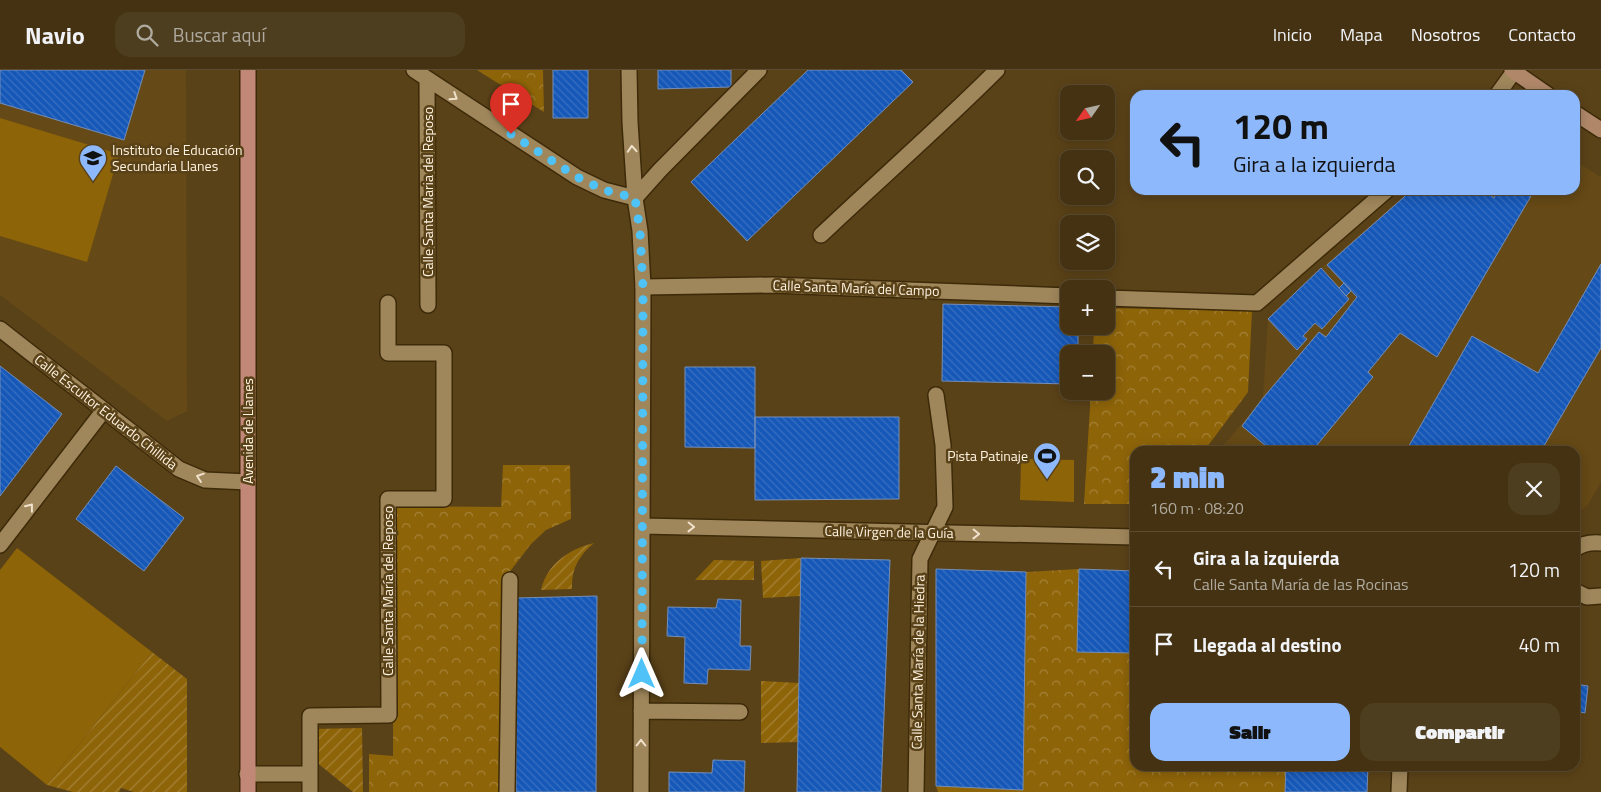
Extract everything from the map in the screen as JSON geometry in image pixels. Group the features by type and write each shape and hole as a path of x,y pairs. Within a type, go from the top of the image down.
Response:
{"main road":[{"name":"Avenida de Llanes","path":"248,70 248,792"},
{"path":"1514,71 1541,90"},
{"path":"1580,116 1601,130"}],"street":[{"path":"414,70 577,177 604,190 635,198"},
{"path":"629,70 630,122 643,287 641,792"},
{"path":"635,198 660,170 759,70"},
{"path":"821,235 997,70"},
{"path":"1501,90 1514,71"},
{"name":"Calle Santa Maria del Reposo","path":"427,79 428,305"},
{"path":"1115,298 1256,303 1381,195"},
{"name":"Calle Santa María del Campo","path":"643,287 772,285 1060,296"},
{"name":"Calle Santa María del Reposo","path":"310,792 310,716 389,715 388,499 444,499 444,353 388,353 388,303"},
{"name":"Calle Escultor Eduardo Chillida","path":"0,330 179,469 205,480 248,482"},
{"path":"930,534 945,507 943,445 936,395"},
{"path":"0,545 104,410"},
{"name":"Calle Virgen de la Guía","path":"643,526 930,534 1130,537"},
{"name":"Calle Santa María de la Hiedra","path":"916,792 920,560 930,534"},
{"path":"1580,546 1593,542 1601,543"},
{"path":"507,792 510,580"},
{"path":"1580,593 1587,597 1601,596"},
{"path":"641,711 740,712"},
{"path":"1399,792 1400,771"},
{"path":"247,774 310,774"}],"shaded area":[{"name":"Instituto de Educación Secundaria Llanes","path":"0,70 186,70 187,411 167,421 0,295"},
{"path":"1580,164 1601,177 1601,482 1588,505 1580,511 1580,446 1223,446 1263,398 1268,319 1321,268 1405,195 1580,195"}],"green space":[{"path":"477,70 543,70 544,112"},
{"path":"0,118 119,154 87,262 0,236"},
{"path":"1115,308 1252,311 1248,392 1208,446 1130,446 1130,504 1084,504 1090,400 1115,400 1115,345 1093,345 1094,335 1115,335"},
{"name":"Pista Patinaje","path":"1021,459 1074,460 1074,502 1020,500"},
{"path":"503,465 570,465 571,519 546,530 531,544 505,578 501,792 369,792 369,754 393,756 394,506 501,507"},
{"path":"594,543 577,563 573,575 572,589 541,590 548,573 560,559 576,549"},
{"path":"17,548 152,652 47,785 0,747 0,570"},
{"path":"801,558 800,596 763,598 761,561"},
{"path":"714,560 754,561 754,580 695,580"},
{"path":"1079,569 1077,651 1130,653 1130,771 1286,771 1285,792 938,792 936,786 1023,790 1026,572"},
{"path":"152,652 187,679 187,792 134,792 121,788 119,792 73,792 47,785"},
{"path":"761,681 799,683 798,742 761,743"},
{"path":"362,728 363,792 353,792 310,757 310,729"}],"building":[{"path":"0,70 145,70 124,140 0,103"},
{"path":"553,70 588,70 588,118 553,118"},
{"path":"658,70 731,70 731,87 658,89"},
{"path":"808,70 901,70 913,82 747,241 691,182"},
{"path":"1406,195 1490,195 1494,198 1496,195 1531,196 1437,357 1400,333 1368,372 1373,377 1316,446 1266,446 1242,426 1319,332 1326,337 1357,297 1327,265"},
{"path":"1601,264 1601,348 1544,446 1409,446 1472,336 1538,373"},
{"path":"1321,268 1349,299 1322,329 1315,323 1303,336 1307,339 1297,350 1268,319"},
{"path":"1344,283 1351,291 1346,296 1339,288"},
{"path":"943,304 1060,307 1060,335 1078,335 1078,345 1060,345 1060,384 942,381"},
{"path":"0,366 62,414 0,496"},
{"path":"685,367 755,367 755,448 685,447"},
{"path":"755,417 899,417 899,499 755,500"},
{"path":"116,466 184,518 144,571 76,519"},
{"path":"801,558 890,560 881,792 797,792"},
{"path":"936,569 1026,572 1023,790 936,786"},
{"path":"1079,569 1130,571 1130,653 1077,652"},
{"path":"597,596 596,792 516,792 516,598"},
{"path":"718,599 741,600 740,646 751,646 750,670 708,669 707,684 684,683 685,637 667,636 668,607 716,608"},
{"path":"1580,685 1588,686 1585,713 1580,712"},
{"path":"713,760 745,761 744,792 669,792 669,772 712,773"},
{"path":"1286,771 1368,771 1367,792 1285,792"}],"place":[{"name":"Instituto de Educación Secundaria Llanes","path":"93,182"},
{"name":"Pista Patinaje","path":"1047,480"}],"route":[{"path":"511,134 577,177 604,190 635,198 640,231 643,287 642,674"}]}
